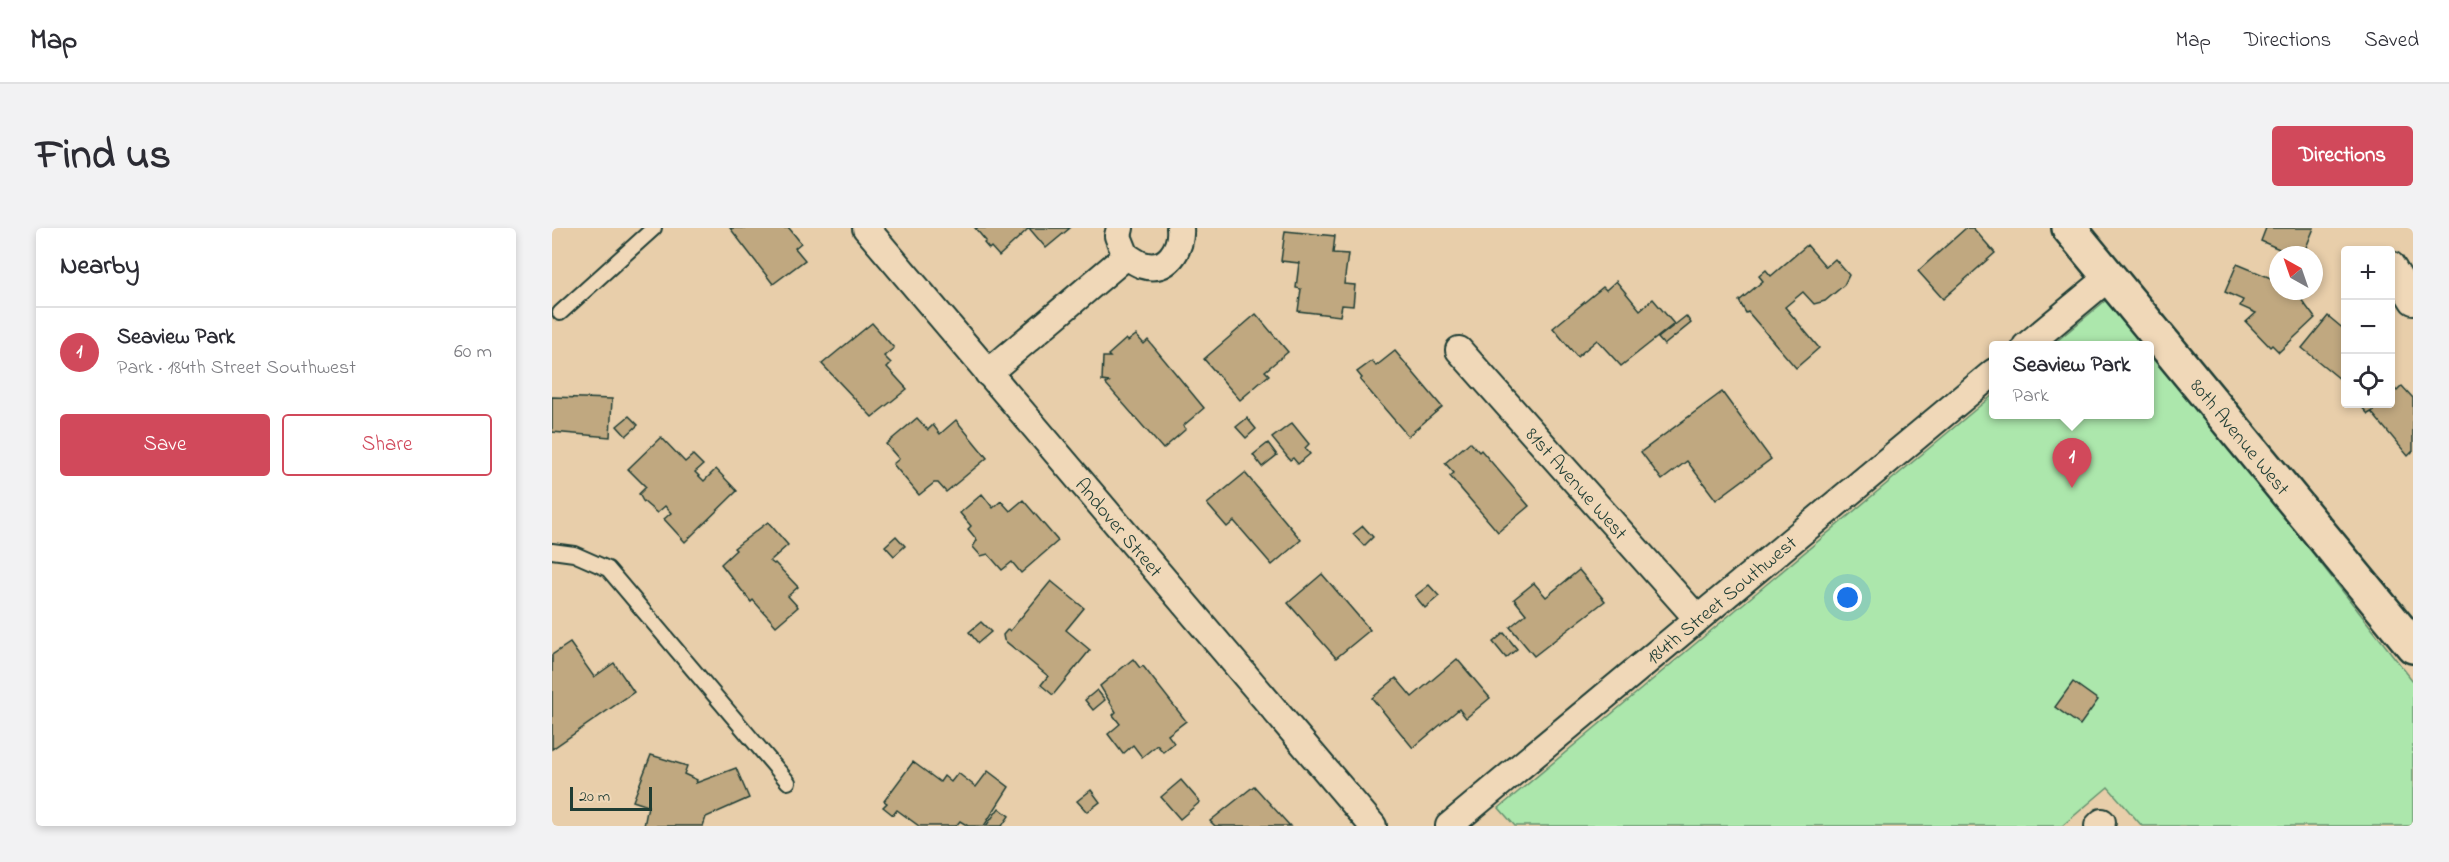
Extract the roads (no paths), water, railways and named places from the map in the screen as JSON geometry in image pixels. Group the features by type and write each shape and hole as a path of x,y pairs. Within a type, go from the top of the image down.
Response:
{"street":[{"name":"Andover Street","path":"866,228 1373,826"},
{"path":"1120,228 1118,236 1126,256 1145,266 1162,264 1176,252 1181,240 1180,228"},
{"name":"80th Avenue West","path":"2068,228 2413,646"},
{"path":"988,373 1126,256"},
{"path":"2395,272 2413,301"},
{"path":"2031,341 2109,277"},
{"name":"81st Avenue West","path":"1459,350 1696,617"},
{"name":"184th Street Southwest","path":"1449,826 1696,617 1989,376"}],"lane":[{"path":"560,313 654,228"},
{"path":"552,551 574,554 608,569 788,782"}],"place":[{"name":"Seaview Park","path":"2072,488"}]}
